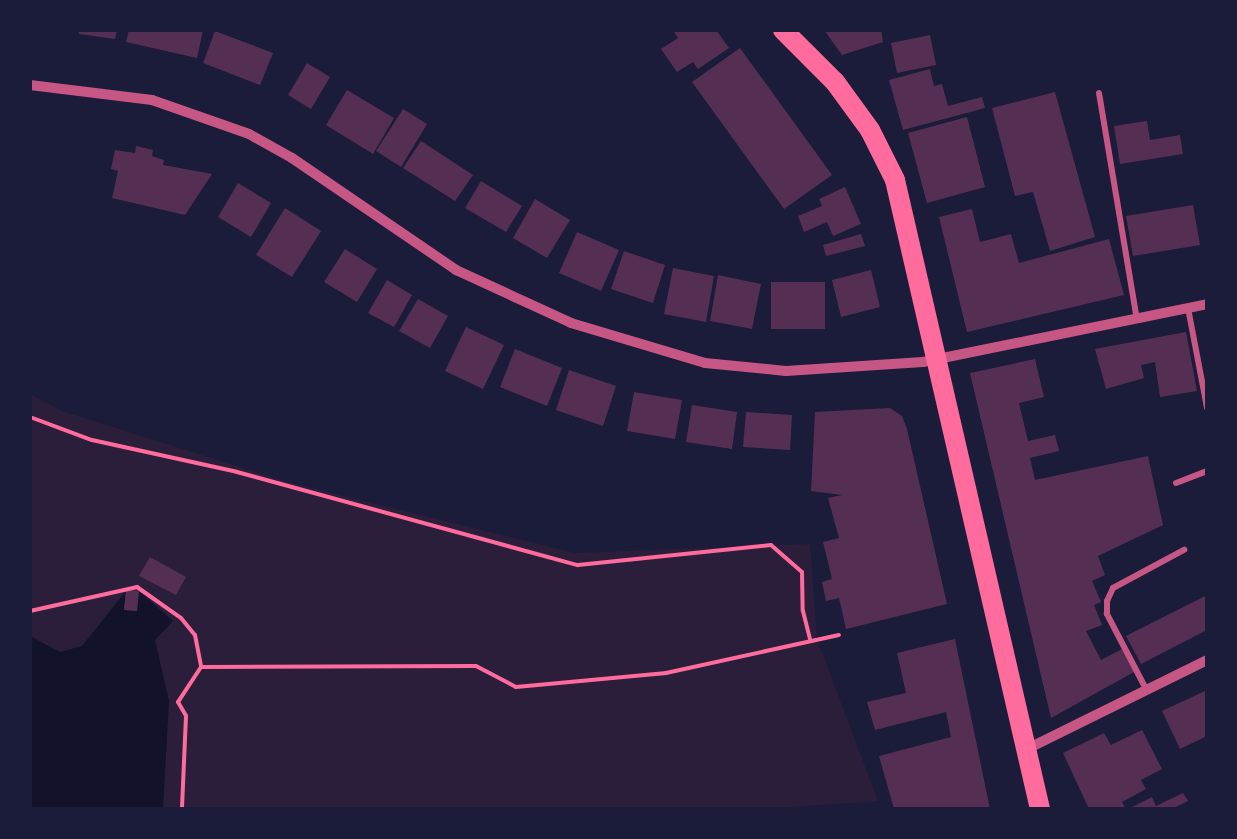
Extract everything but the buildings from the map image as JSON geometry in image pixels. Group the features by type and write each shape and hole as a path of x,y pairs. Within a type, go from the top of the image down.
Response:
{"highway":[{"path":"783,30 835,82 884,154 898,193 1040,808"}],"street":[{"path":"30,85 152,100 249,134 456,270 571,323 705,362 786,371 939,359 1136,315 1207,304"},
{"path":"1027,749 1207,660"}],"lane":[{"path":"1098,93 1136,315"},
{"path":"1188,306 1207,408"},
{"path":"1176,483 1207,471"},
{"path":"1146,690 1107,614 1107,601 1114,588 1184,550"}],"path":[{"path":"30,417 108,444 237,472 578,565 771,545 802,572 803,612 810,640"},
{"path":"30,611 132,589 181,618 195,635 202,667 178,702 186,716 182,809"},
{"path":"202,667 476,666 516,687 666,673 839,635"}],"shaded area":[{"path":"30,394 62,411 291,483 575,553 810,544 817,639 878,801 763,809 30,809"},
{"path":"126,591 124,610 137,611 139,591 173,621 155,640 169,701 163,809 30,809 30,636 60,652 82,646"}]}
